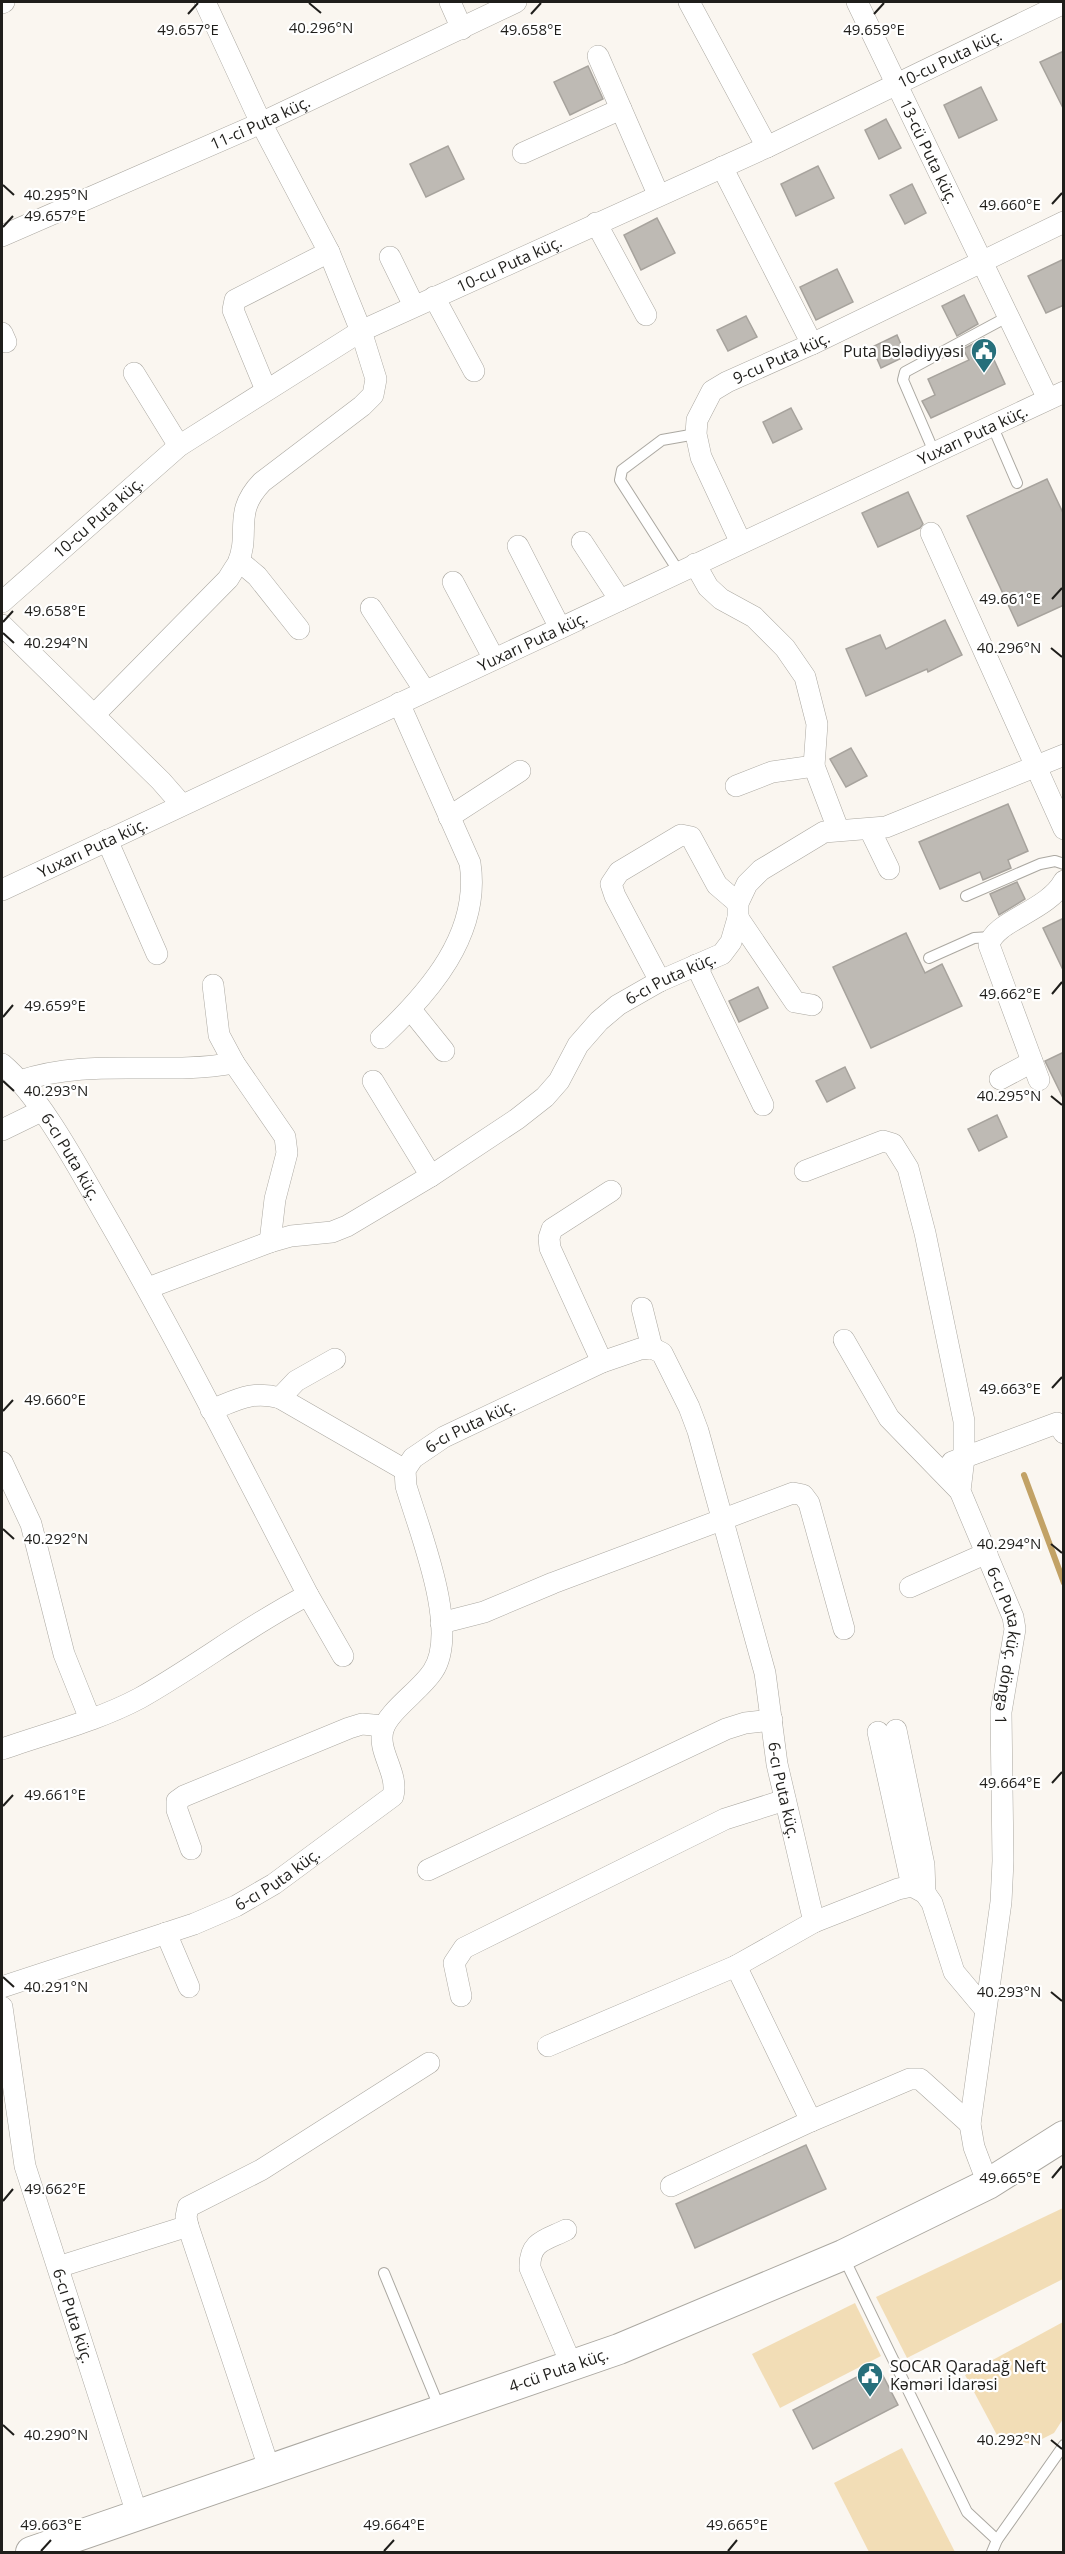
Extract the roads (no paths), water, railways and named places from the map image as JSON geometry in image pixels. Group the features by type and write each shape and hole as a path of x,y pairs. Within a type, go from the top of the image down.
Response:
{"street":[{"path":"94,715 228,579 239,561 244,517 250,494 262,482 362,406 373,394 376,379 329,252 261,123 205,2"},
{"path":"450,2 462,29"},
{"name":"11-ci Puta küç.","path":"2,236 261,123 516,2"},
{"path":"689,2 767,147"},
{"name":"13-cü Puta küç.","path":"857,2 1009,316 1056,395"},
{"name":"10-cu Puta küç.","path":"2,602 179,446 360,331 658,194 767,147 1064,3"},
{"path":"598,56 658,194"},
{"path":"523,153 621,109"},
{"path":"722,167 812,344"},
{"name":"9-cu Puta küç.","path":"696,434 697,420 712,391 727,382 812,344 1064,222"},
{"path":"596,223 646,315"},
{"path":"266,390 233,310 235,300 329,252"},
{"path":"390,257 414,306"},
{"path":"434,297 474,371"},
{"path":"134,373 179,446"},
{"name":"Yuxarı Puta küç.","path":"2,890 1056,395"},
{"path":"696,434 701,457 741,543"},
{"path":"931,533 1064,829"},
{"path":"582,542 620,600"},
{"path":"518,546 560,628"},
{"path":"239,561 257,576 299,629"},
{"path":"687,568 720,599 754,617 794,658 805,677 817,724 814,766 838,830"},
{"path":"453,582 494,659"},
{"path":"371,608 425,691"},
{"path":"2,625 182,805"},
{"path":"381,1038 411,1010 438,974 459,940 469,911 473,884 470,863 399,704"},
{"name":"6-cı Puta küç.","path":"147,1288 270,1242 291,1236 332,1232 347,1226 431,1176 518,1119 559,1081 578,1045 598,1021 618,1005 660,981 722,954 731,942 747,884 760,870 812,837 838,830 870,830 886,827 1064,755"},
{"path":"736,786 772,772 814,766"},
{"path":"448,817 520,771"},
{"path":"870,830 889,869"},
{"path":"660,981 615,896 611,884 619,872 681,835 691,837 717,885 738,910 795,1002 812,1005"},
{"path":"107,840 157,954"},
{"path":"1000,1079 1036,1071 992,958 990,938 999,929 1045,903 1064,881"},
{"path":"696,965 763,1106"},
{"path":"213,985 219,1035 234,1063 285,1137 287,1153 275,1199 270,1242"},
{"path":"411,1010 444,1051"},
{"path":"20,1081 40,1074 79,1069 201,1069 234,1063"},
{"name":"6-cı Puta küç.","path":"2,1064 20,1081 68,1150 147,1288 343,1656"},
{"path":"373,1081 431,1176"},
{"path":"2,1130 40,1111"},
{"path":"805,1171 883,1141 893,1144 902,1155 925,1233 962,1410 964,1458 960,1491"},
{"path":"602,1362 550,1248 549,1238 552,1229 611,1191"},
{"path":"642,1308 652,1348"},
{"path":"844,1340 889,1418 960,1491"},
{"name":"6-cı Puta küç.","path":"405,1470 413,1458 444,1437 602,1362 652,1348 662,1353 689,1407 724,1521 765,1673 785,1800 813,1922"},
{"path":"280,1398 296,1381 335,1359"},
{"path":"191,1849 177,1810 177,1801 184,1796 349,1728 362,1724 384,1726 435,1668 440,1655 439,1598 406,1486 405,1470 280,1398 263,1393 249,1395 211,1410"},
{"path":"937,1467 1061,1425"},
{"path":"2,1462 30,1524 64,1654 90,1719"},
{"name":"6-cı Puta küç. döngə 1","path":"960,1491 1013,1617 1015,1629 1001,1712 1003,1862 1000,1902 970,2124 974,2147 988,2184"},
{"path":"441,1623 484,1612 553,1582 724,1521 793,1493 803,1495 809,1503 844,1629"},
{"path":"909,1587 987,1553"},
{"path":"2,1749 90,1719 140,1697 254,1624 309,1594"},
{"path":"428,1870 726,1729 745,1723 772,1720"},
{"name":"6-cı Puta küç.","path":"2,1988 166,1933 236,1906 274,1884 393,1796 394,1780 381,1738 384,1726"},
{"path":"887,1731 918,1890 932,1903 954,1972 986,2009"},
{"path":"461,1996 454,1963 464,1948 725,1819 785,1800"},
{"path":"548,2046 736,1966 813,1922 898,1889 918,1890"},
{"path":"166,1933 189,1987"},
{"path":"736,1966 811,2121"},
{"name":"6-cı Puta küç.","path":"2,2007 25,2166 138,2517"},
{"path":"270,2471 186,2217 188,2207 270,2165 429,2063"},
{"path":"671,2186 811,2121 910,2079 920,2079 970,2124"},
{"name":"4-cü Puta küç.","path":"31,2553 572,2366 843,2255 988,2184 1064,2136"},
{"path":"58,2267 189,2226"},
{"path":"566,2230 534,2246 530,2254 530,2268 572,2366"}],"lane":[{"path":"934,452 903,380 905,372 1009,316"},
{"path":"992,425 1017,483"},
{"path":"687,568 620,480 622,471 662,440 696,434"},
{"path":"966,896 1040,864 1055,861 1064,864"},
{"path":"929,958 967,940 990,938"},
{"path":"843,2255 967,2512 997,2540"},
{"path":"384,2273 441,2412"},
{"path":"992,2553 997,2540 1064,2445"}],"waterway":[{"path":"1024,1475 1064,1583"}],"place":[{"name":"Puta Bələdiyyəsi","path":"984,374"},
{"name":"SOCAR Qaradağ Neft Kəməri İdarəsi","path":"870,2398"}]}
